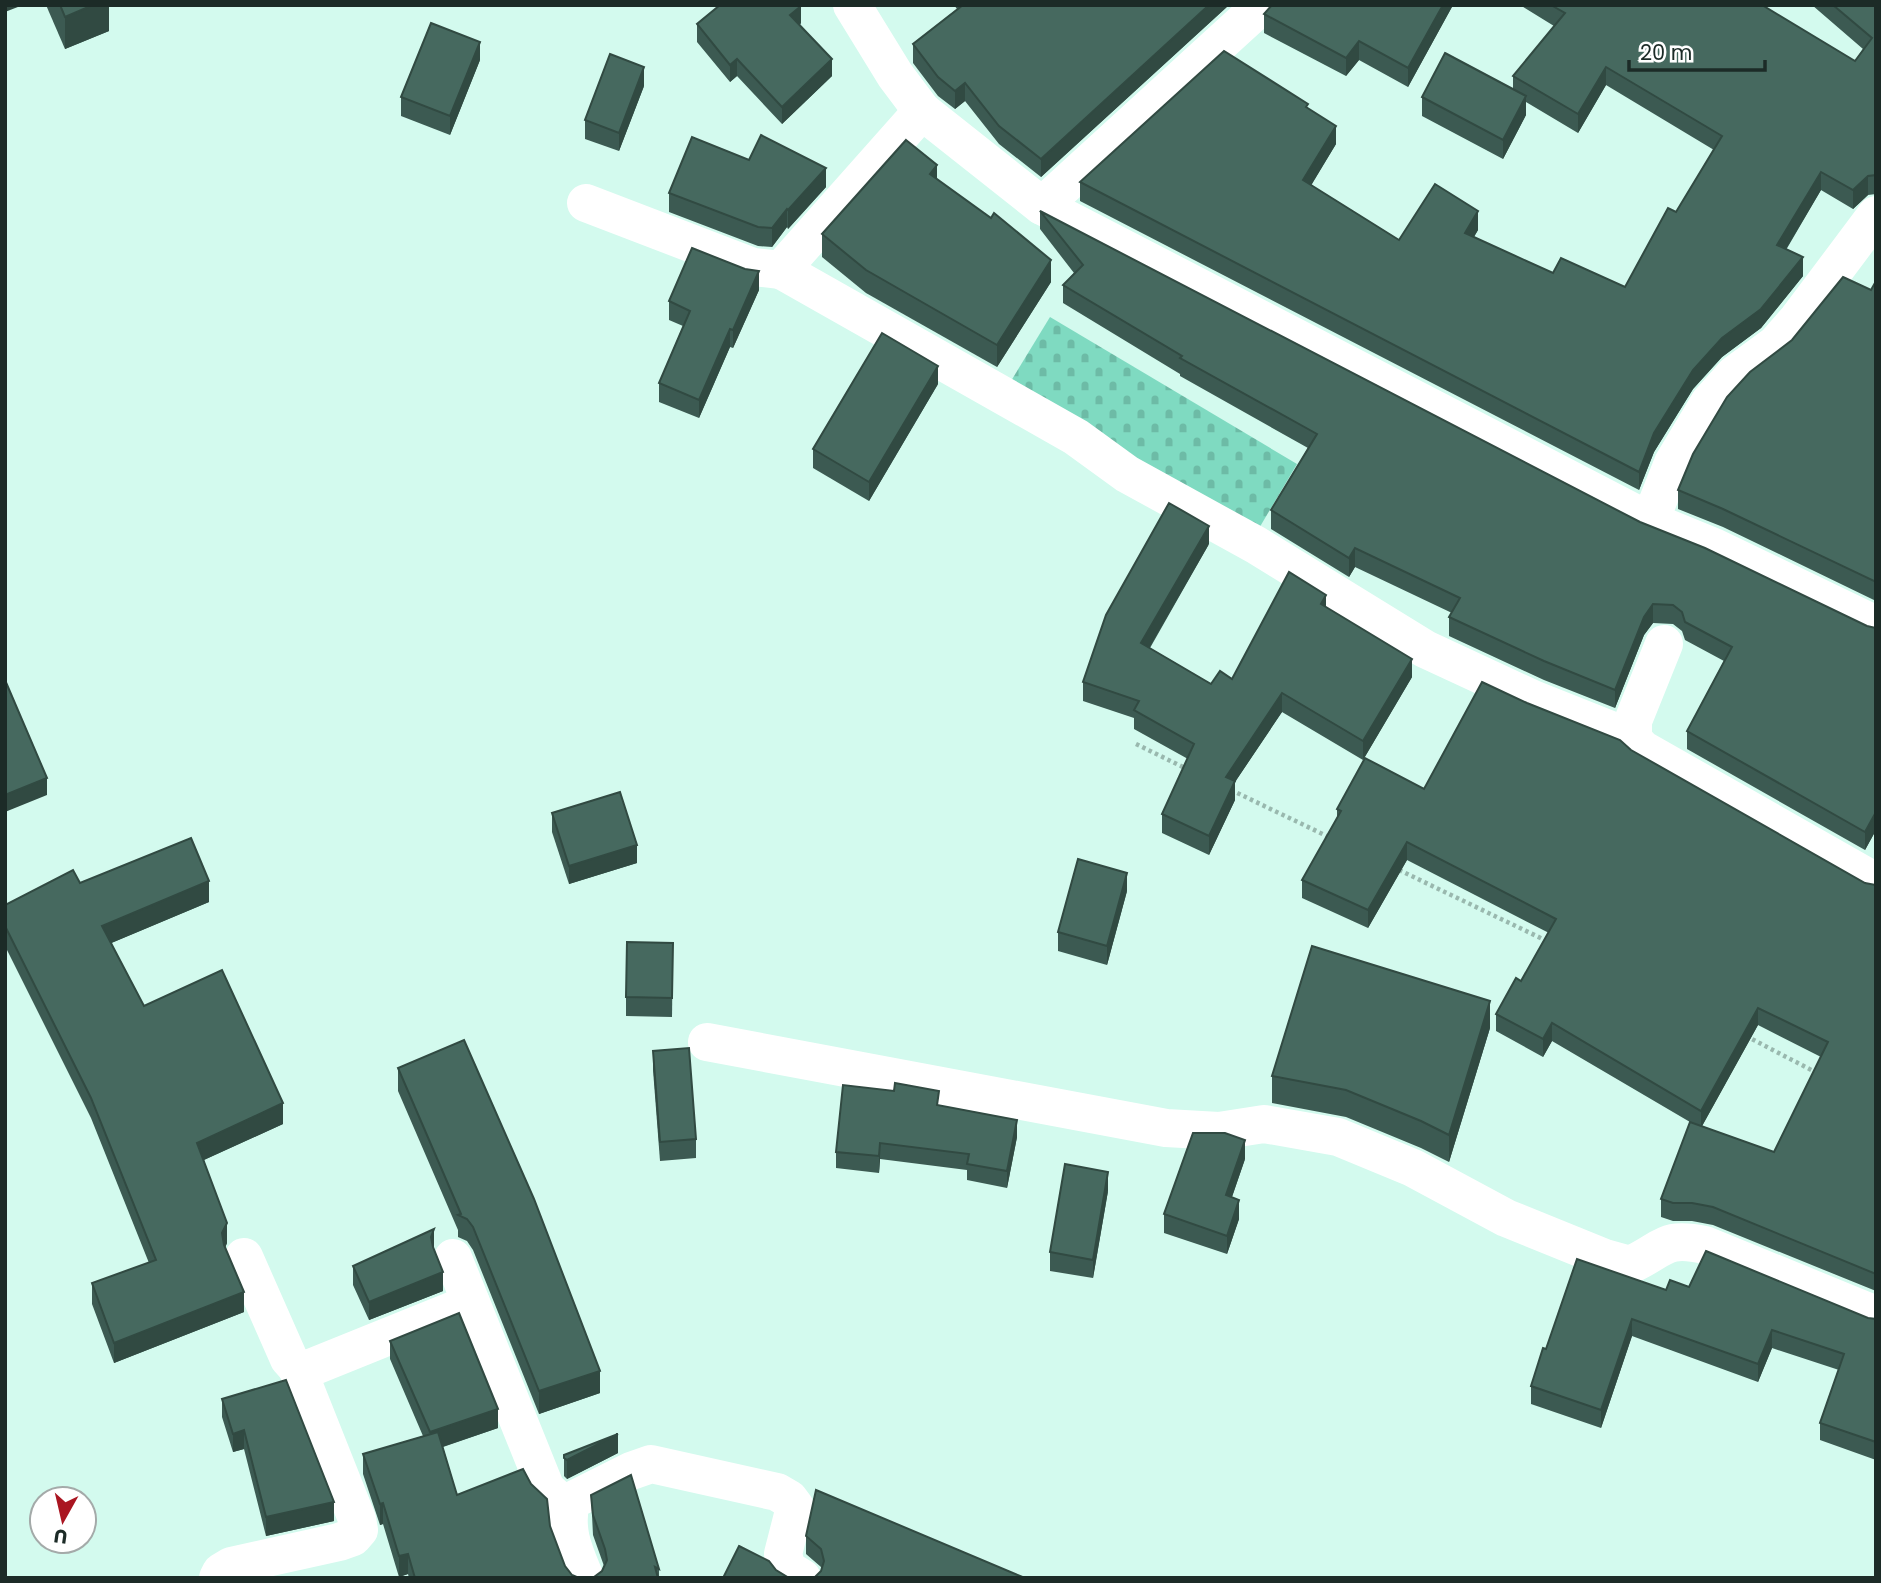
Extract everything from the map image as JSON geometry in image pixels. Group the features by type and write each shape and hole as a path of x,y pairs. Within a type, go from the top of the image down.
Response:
{"street":[{"path":"852,5 895,75 922,111 1042,206 1650,521 1714,547 1876,625"},
{"path":"1042,206 1262,5"},
{"path":"781,270 922,111"},
{"path":"586,203 752,267 781,270 1076,437 1127,474 1256,545 1425,649 1535,700 1633,739 1642,749 1876,882"},
{"path":"1650,521 1673,463 1709,403 1735,374 1776,344 1798,320 1876,215"},
{"path":"1633,739 1633,721 1664,644"},
{"path":"707,1042 1167,1128 1219,1131 1264,1124 1338,1137 1413,1168 1506,1218 1605,1258 1630,1265 1649,1257 1669,1242 1686,1241 1737,1257 1876,1315"},
{"path":"218,1578 221,1572 231,1566 340,1542 353,1537 359,1530 298,1368 289,1359 244,1257"},
{"path":"453,1258 546,1489 569,1510"},
{"path":"298,1368 313,1368 471,1303"},
{"path":"585,1578 572,1545 567,1520 571,1502 631,1471 651,1464 778,1492 789,1499 795,1507 783,1554 787,1569 802,1578"}],"path":[{"path":"1136,744 1198,774"},
{"path":"1223,786 1335,840"},
{"path":"1398,870 1560,947"},
{"path":"1735,1031 1829,1079"}],"green space":[{"path":"1050,317 1297,464 1258,530 1008,386"}],"building":[{"path":"60,5 93,5 65,17"},
{"path":"720,5 800,5 790,15 832,59 782,107 737,59 730,65 697,24"},
{"path":"963,5 1209,5 1041,159 999,126 965,83 955,91 938,77 913,44"},
{"path":"1272,5 1443,5 1408,68 1359,41 1346,58 1264,14"},
{"path":"1551,5 1762,5 1855,61 1872,38 1833,5 1876,5 1876,175 1868,176 1853,190 1821,172 1777,245 1803,257 1761,309 1722,338 1693,370 1654,433 1639,472 1080,182 1224,51 1308,104 1306,107 1336,126 1303,180 1399,240 1435,184 1478,211 1465,233 1553,273 1561,258 1625,287 1668,208 1676,212 1722,136 1606,67 1578,114 1513,76 1565,13"},
{"path":"431,23 480,42 450,116 401,97"},
{"path":"1445,53 1526,96 1503,140 1422,97"},
{"path":"610,54 644,67 619,133 585,120"},
{"path":"761,135 826,168 772,228 758,227 669,193 692,137 749,160"},
{"path":"906,140 937,165 930,174 991,218 994,213 1051,260 997,345 866,270 822,234"},
{"path":"1040,211 1640,522 1705,548 1876,628 1876,812 1865,832 1687,731 1732,647 1685,622 1682,612 1673,605 1653,604 1644,617 1615,690 1449,617 1460,598 1355,548 1349,558 1271,510 1317,434 1180,358 1182,356 1063,285 1083,265"},
{"path":"692,248 745,269 759,271 699,400 659,383 690,311 669,301"},
{"path":"1843,277 1871,290 1876,281 1876,582 1678,490 1693,454 1727,397 1750,372 1792,340"},
{"path":"882,333 938,366 869,482 813,449"},
{"path":"1169,503 1209,526 1141,643 1211,684 1220,671 1232,679 1289,572 1326,595 1321,604 1412,659 1363,741 1282,693 1226,777 1235,781 1209,836 1162,814 1194,744 1134,710 1139,701 1083,682 1106,615"},
{"path":"5,680 47,778 5,795"},
{"path":"1482,682 1620,740 1631,750 1865,883 1876,885 1876,1274 1713,1207 1673,1203 1661,1199 1690,1122 1774,1152 1828,1042 1758,1008 1701,1111 1552,1023 1543,1039 1496,1014 1516,978 1521,981 1556,919 1407,842 1368,910 1302,880 1341,811 1337,809 1365,758 1424,789"},
{"path":"620,792 637,845 569,866 552,813"},
{"path":"191,838 209,881 102,926 144,1006 222,970 283,1103 197,1143 227,1223 222,1233 224,1245 244,1292 114,1343 92,1283 156,1260 91,1098 5,926 5,905 73,870 80,883"},
{"path":"1078,859 1127,873 1107,946 1058,932"},
{"path":"627,942 673,943 672,998 626,997"},
{"path":"1312,946 1490,1001 1449,1135 1346,1090 1272,1076"},
{"path":"464,1040 534,1199 600,1371 539,1391 473,1227 467,1219 458,1215 461,1214 398,1068"},
{"path":"689,1048 696,1139 660,1142 653,1051"},
{"path":"895,1083 939,1091 937,1105 1017,1120 1007,1171 967,1164 969,1154 880,1143 879,1156 836,1152 843,1085 894,1091"},
{"path":"1193,1133 1225,1133 1245,1140 1226,1195 1239,1200 1227,1236 1164,1214"},
{"path":"1065,1164 1108,1172 1093,1260 1050,1252"},
{"path":"434,1229 431,1237 433,1247 443,1272 369,1302 353,1266"},
{"path":"1706,1251 1876,1319 1876,1442 1820,1423 1844,1354 1772,1330 1758,1364 1632,1319 1601,1410 1531,1386 1577,1259 1666,1290 1670,1280 1689,1287"},
{"path":"459,1313 498,1409 430,1432 390,1341"},
{"path":"286,1380 334,1502 266,1517 244,1430 233,1434 222,1399"},
{"path":"438,1432 457,1495 523,1469 531,1484 547,1499 550,1526 565,1566 572,1575 579,1578 415,1578 408,1554 399,1556 383,1503 380,1504 363,1454"},
{"path":"618,1434 567,1460 564,1458 564,1455"},
{"path":"631,1475 659,1569 655,1567 658,1578 592,1578 602,1571 607,1560 593,1515 591,1495"},
{"path":"816,1490 1025,1578 814,1578 821,1571 824,1561 821,1549 806,1536"},
{"path":"739,1546 769,1561 776,1570 789,1578 723,1578"}]}
